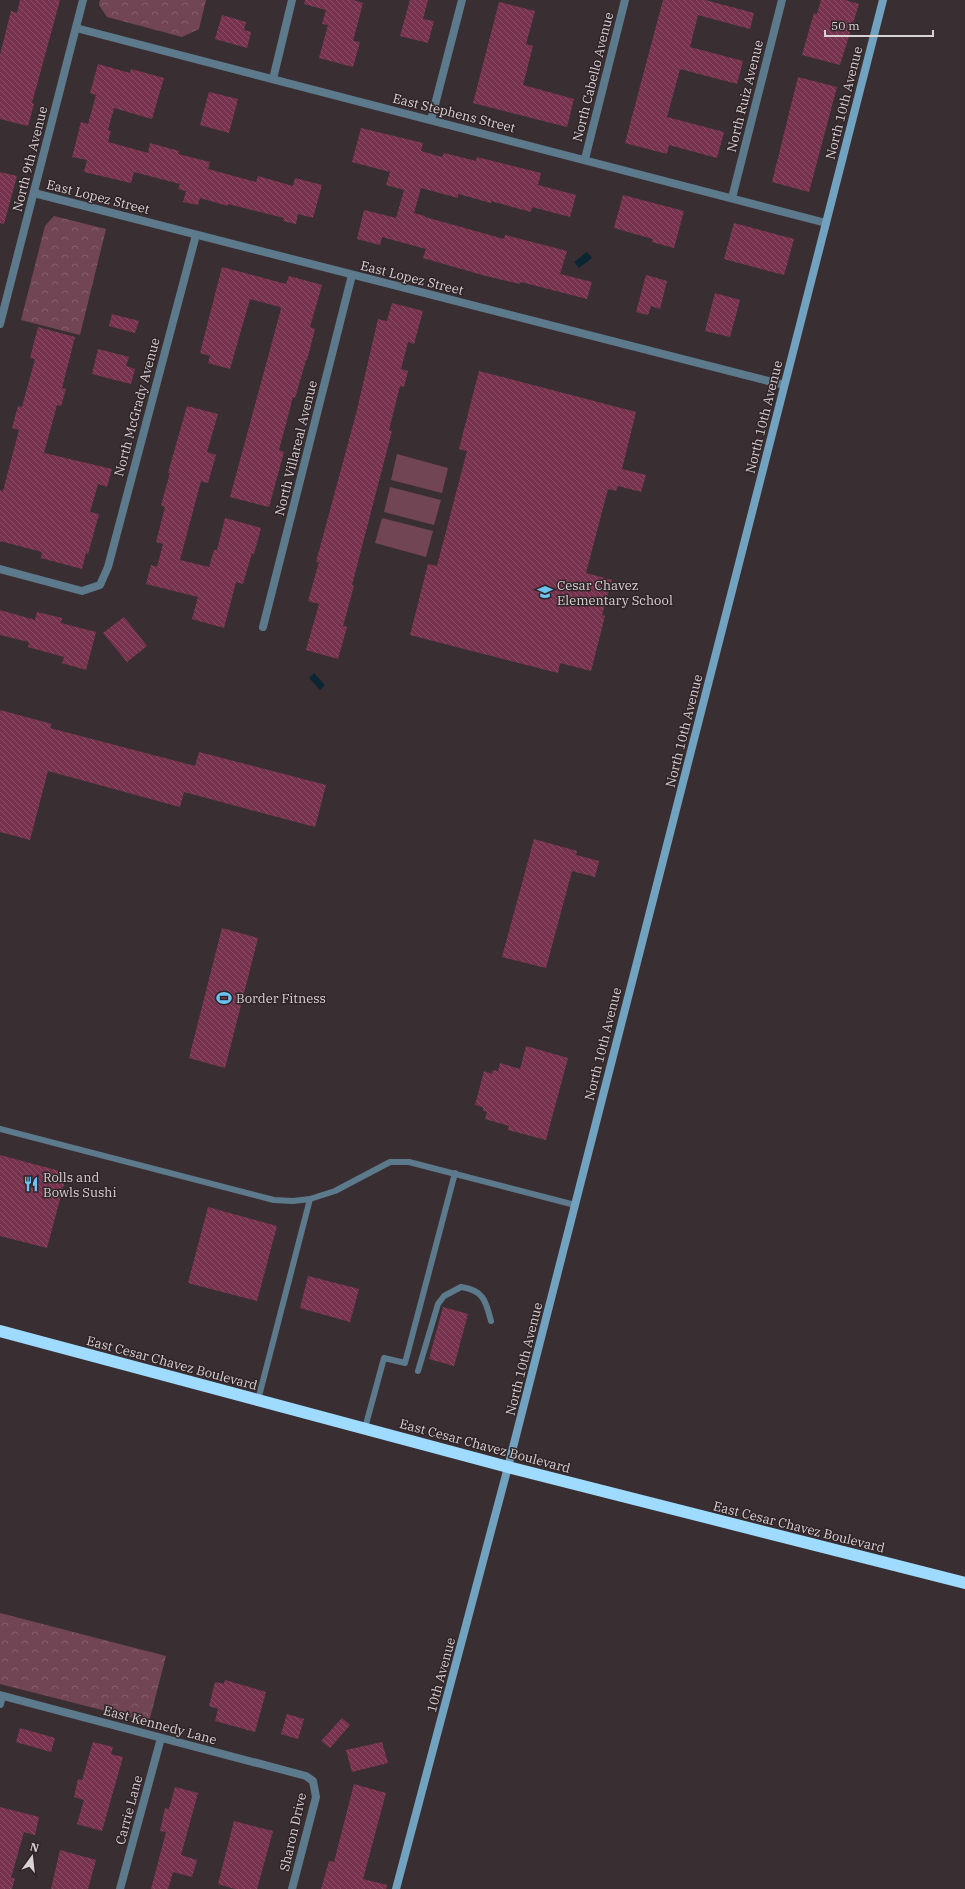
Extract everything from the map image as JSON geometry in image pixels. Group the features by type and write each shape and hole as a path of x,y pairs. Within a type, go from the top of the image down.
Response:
{"highway":[{"name":"East Cesar Chavez Boulevard","path":"0,1331 508,1467 965,1582"}],"main road":[{"name":"North 10th Avenue","path":"508,1467 883,0"},
{"name":"10th Avenue","path":"396,1889 508,1467"}],"street":[{"name":"North 9th Avenue","path":"0,324 83,0"},
{"path":"273,79 292,0"},
{"path":"431,120 462,0"},
{"name":"North Cabello Avenue","path":"585,159 625,0"},
{"name":"North Ruiz Avenue","path":"732,198 782,0"},
{"name":"East Stephens Street","path":"76,28 585,159 826,223"},
{"name":"East Lopez Street","path":"34,193 784,385"},
{"name":"North McGrady Avenue","path":"0,569 82,590 100,585 108,567 196,235"},
{"name":"North Villareal Avenue","path":"263,627 352,275"},
{"name":"East Kennedy Lane","path":"1,1699 296,1773 306,1776 313,1781"},
{"name":"Carrie Lane","path":"120,1889 161,1738"},
{"name":"Sharon Drive","path":"292,1889 316,1797 313,1781"}],"lane":[{"path":"0,1129 274,1200 293,1201 310,1199 335,1191 390,1162 409,1162 574,1205"},
{"path":"365,1428 384,1358 405,1363 455,1173"},
{"path":"258,1400 310,1199"},
{"path":"418,1371 438,1304 444,1296 461,1287 476,1291 483,1297 487,1305 491,1322"}],"green space":[{"path":"100,0 206,0 199,29 182,37 107,17 99,5"},
{"path":"54,216 106,229 80,335 21,320 45,226"},
{"path":"397,454 448,468 442,493 391,480"},
{"path":"390,487 441,500 434,525 384,512"},
{"path":"382,518 433,531 426,557 375,543"},
{"path":"0,1613 166,1656 149,1722 0,1684"}],"water":[{"path":"587,252 592,258 579,268 574,262"},
{"path":"314,673 325,685 320,690 309,678"}],"building":[{"path":"20,0 60,0 32,103 34,104 28,126 0,119 0,55 11,11 17,13"},
{"path":"305,0 353,0 363,3 353,41 360,42 353,67 319,58 328,25 322,24 326,10 304,4"},
{"path":"410,0 428,0 423,19 434,21 428,43 400,36"},
{"path":"663,0 705,0 754,13 750,29 698,15 690,47 743,61 737,84 680,69 667,117 724,132 717,158 669,145 667,154 625,143"},
{"path":"821,0 845,0 859,4 840,65 802,55 814,13 817,14"},
{"path":"499,2 535,11 526,44 533,46 523,85 574,99 567,127 473,103"},
{"path":"222,15 246,22 244,30 251,32 247,48 215,39"},
{"path":"98,64 130,73 131,69 164,78 152,119 114,108 108,130 111,131 108,142 148,153 150,143 179,151 178,154 210,162 208,169 256,182 258,176 293,186 295,178 322,185 313,218 298,214 296,224 283,221 284,218 228,204 228,206 200,198 198,205 183,202 186,191 178,189 180,184 134,172 131,183 84,172 87,160 72,157 81,122 88,124 96,95 90,93"},
{"path":"798,77 837,87 809,192 772,182"},
{"path":"209,92 238,99 229,133 200,125"},
{"path":"361,128 423,143 421,151 442,157 444,153 476,161 477,157 541,173 538,185 576,195 570,217 532,207 531,212 458,194 458,198 421,188 414,213 504,239 505,235 567,251 560,274 592,282 587,299 521,282 520,284 486,276 423,258 426,249 382,237 380,245 357,239 364,210 396,218 404,190 386,185 390,172 352,162"},
{"path":"0,172 17,176 4,224 0,223"},
{"path":"623,195 684,211 674,248 652,242 653,239 614,228"},
{"path":"734,223 794,239 784,275 724,259"},
{"path":"222,267 286,284 289,276 322,285 310,327 315,329 307,360 295,398 293,397 279,450 284,452 269,507 230,497 281,309 280,307 250,299 230,369 208,363 210,356 200,353"},
{"path":"646,275 667,281 660,309 651,306 648,315 636,312"},
{"path":"715,293 740,300 730,337 705,331"},
{"path":"392,303 423,311 414,344 408,342 401,369 408,371 404,387 400,386 389,430 392,431 352,585 354,586 343,626 347,627 338,659 306,650 319,604 308,601 319,562 316,562 356,414 378,319 387,321"},
{"path":"112,314 139,321 135,333 109,326"},
{"path":"38,327 75,337 62,388 66,389 61,406 57,405 44,453 112,469 107,487 98,484 90,512 99,514 88,554 86,553 82,569 41,558 42,552 0,541 0,490 3,491 19,430 12,428 18,406 22,407 35,359 30,358"},
{"path":"98,349 129,357 126,366 135,369 131,384 92,374"},
{"path":"479,371 636,412 622,469 646,475 641,492 618,486 616,491 608,489 586,573 612,580 602,615 605,616 591,671 560,663 558,673 410,635 428,564 437,566 467,451 459,449"},
{"path":"187,406 218,414 207,452 216,455 208,483 201,481 180,560 209,567 214,550 217,550 225,518 261,528 254,554 252,553 243,584 236,582 224,628 192,619 198,597 146,584 151,565 157,567 163,544 156,542 165,507 161,505 170,473 168,473"},
{"path":"0,610 35,620 37,612 62,618 61,623 96,632 86,670 62,663 64,657 28,647 29,642 0,635"},
{"path":"124,617 147,646 127,662 103,633"},
{"path":"0,710 52,724 50,728 195,766 199,752 326,785 315,827 184,792 180,807 48,771 30,840 0,832"},
{"path":"534,839 577,851 576,855 599,861 595,877 572,871 546,968 502,957"},
{"name":"Border Fitness","path":"222,928 258,938 225,1068 189,1058"},
{"path":"526,1046 568,1058 546,1140 508,1130 509,1126 485,1119 487,1112 483,1111 483,1107 475,1105 484,1071 492,1074 493,1070 498,1071 500,1063 520,1069"},
{"path":"0,1155 67,1173 47,1248 0,1236"},
{"path":"208,1207 277,1226 257,1301 188,1283"},
{"path":"308,1276 359,1289 350,1322 300,1308"},
{"path":"443,1307 468,1314 454,1366 429,1359"},
{"path":"225,1680 266,1692 255,1732 215,1721 218,1709 209,1706 215,1682 224,1684"},
{"path":"287,1714 304,1719 298,1739 281,1734"},
{"path":"342,1718 350,1725 330,1748 321,1741"},
{"path":"20,1728 55,1738 51,1752 16,1742"},
{"path":"93,1742 113,1747 111,1754 123,1757 102,1831 77,1824 84,1800 74,1797 78,1779 82,1780"},
{"path":"382,1742 388,1763 352,1772 346,1750"},
{"path":"354,1784 386,1793 363,1879 387,1885 386,1889 321,1889 329,1861 334,1862"},
{"path":"175,1787 198,1793 181,1855 197,1860 192,1877 173,1872 168,1889 151,1889 166,1832 160,1831 165,1808 169,1809"},
{"path":"0,1807 39,1817 35,1835 24,1832 11,1878 15,1878 12,1889 0,1889"},
{"path":"234,1821 273,1831 257,1889 235,1889 218,1884"},
{"path":"60,1850 96,1860 88,1889 51,1889"}],"place":[{"name":"Cesar Chavez Elementary School","path":"545,592"},
{"name":"Border Fitness","path":"224,998"},
{"name":"Rolls and Bowls Sushi","path":"31,1184"}]}
